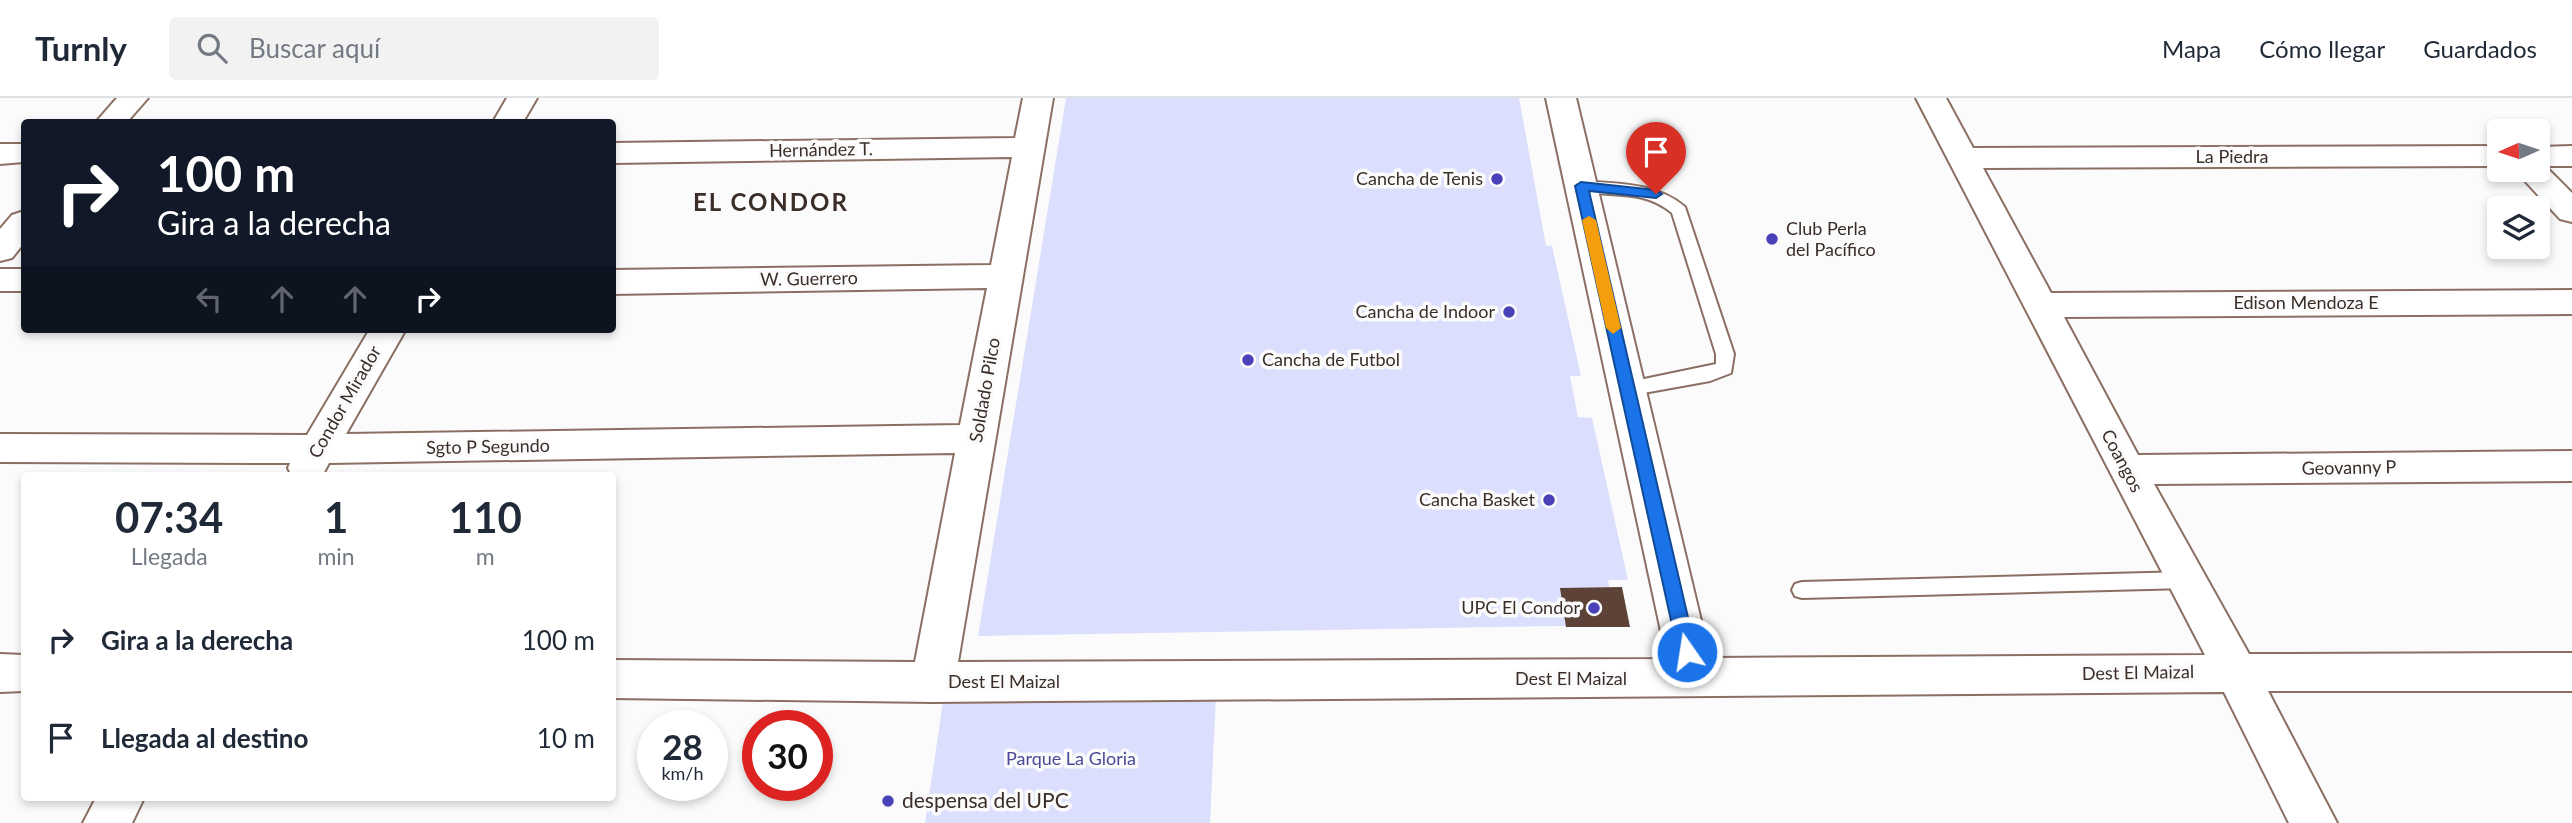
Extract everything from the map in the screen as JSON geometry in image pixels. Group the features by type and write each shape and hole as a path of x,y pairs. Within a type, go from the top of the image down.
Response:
{"street":[{"path":"114,119 133,98"},
{"path":"510,119 522,98"},
{"name":"Soldado Pilco","path":"933,683 1038,98"},
{"path":"1561,98 1693,679"},
{"name":"Coangos","path":"1931,98 2236,672 2313,823"},
{"name":"Hernández T.","path":"616,153 1029,148"},
{"path":"0,154 21,153"},
{"name":"La Piedra","path":"1964,158 2487,156"},
{"path":"2550,156 2572,156"},
{"path":"2543,182 2572,212"},
{"path":"0,250 21,226"},
{"name":"W. Guerrero","path":"616,282 1006,276"},
{"path":"0,280 21,281"},
{"name":"Edison Mendoza E","path":"2041,305 2572,302"},
{"name":"Condor Mirador","path":"310,463 386,333"},
{"name":"Sgto P Segundo","path":"0,448 310,463 977,439"},
{"name":"Geovanny P","path":"2127,470 2572,466"},
{"name":"Dest El Maizal","path":"616,679 933,683 1693,679 2236,672 2572,672"},
{"path":"0,673 21,673"},
{"path":"107,823 119,801"}],"lane":[{"path":"1581,186 1656,194 1672,203 1679,211 1725,354 1725,368 1710,374 1627,388"},
{"path":"1802,590 2187,580"}],"green space":[{"path":"1066,98 1519,98 1546,246 1552,246 1581,376 1570,376 1578,417 1592,418 1628,580 1608,580 1616,625 978,636"},
{"name":"Parque La Gloria","path":"1216,694 1210,823 925,823 944,695"}],"building":[{"name":"UPC El Condor","path":"1622,587 1630,627 1566,627 1560,588"}],"slow traffic":[{"path":"1589,220 1613,328"}],"place":[{"name":"Cancha de Tenis","path":"1497,179"},
{"name":"Club Perla del Pacífico","path":"1772,239"},
{"name":"Cancha de Indoor","path":"1509,312"},
{"name":"Cancha de Futbol","path":"1248,360"},
{"name":"Cancha Basket","path":"1549,500"},
{"name":"UPC El Condor","path":"1594,608"},
{"name":"despensa del UPC","path":"888,801"}],"district":[{"name":"EL CONDOR","path":"771,203"}],"route":[{"path":"1656,194 1581,186 1687,652"}]}
